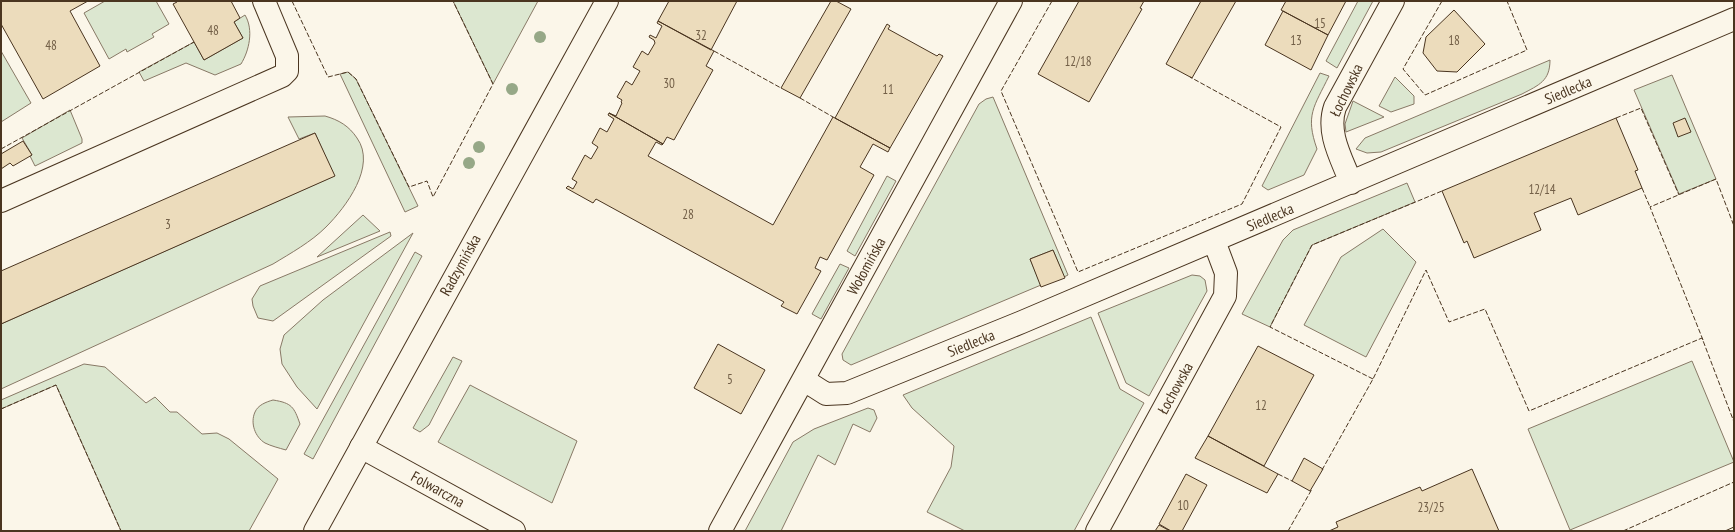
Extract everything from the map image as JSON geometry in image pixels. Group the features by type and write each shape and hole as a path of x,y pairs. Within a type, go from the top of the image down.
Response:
{"street":[{"path":"1,201 282,76 287,71 287,56 264,1"},
{"name":"Radzymińska","path":"315,531 477,234 607,1"},
{"name":"Wołomińska","path":"720,531 1011,1"},
{"name":"Łochowska","path":"1351,183 1332,132 1332,116 1334,107 1393,1"},
{"name":"Siedlecka","path":"804,380 826,394 847,393 1214,241 1734,19"},
{"name":"Łochowska","path":"1097,531 1225,296 1226,273 1214,241"},
{"name":"Folwarczna","path":"361,447 514,531"}],"green space":[{"path":"105,1 156,1 169,24 152,34 154,37 127,52 126,49 109,59 84,13"},
{"path":"453,1 538,1 493,84"},
{"path":"1358,1 1373,1 1337,68 1326,61"},
{"path":"245,15 248,21 250,34 248,47 241,64 215,75 186,63 144,81 139,72 194,42 204,60 243,38 234,22"},
{"path":"1,51 31,103 1,122"},
{"path":"1550,60 1546,78 1538,85 1522,94 1381,152 1367,153 1356,149 1365,138"},
{"path":"348,72 356,79 418,206 405,212 340,74"},
{"path":"1320,73 1329,76 1313,111 1312,128 1317,149 1304,175 1268,190 1262,186"},
{"path":"1672,75 1716,179 1679,194 1634,90"},
{"path":"1395,77 1414,96 1414,104 1391,112 1379,106"},
{"path":"993,97 1068,275 1064,277 1053,250 1030,259 1041,285 851,365 843,360 842,354 979,104 986,99"},
{"path":"1353,101 1384,117 1346,132 1345,124"},
{"path":"70,110 82,139 82,143 35,166 30,156 32,155 22,138"},
{"path":"325,116 335,119 351,130 362,149 363,161 361,173 350,197 334,219 314,238 273,264 1,389 1,324 334,176 315,133 299,139 288,117"},
{"path":"887,176 896,181 855,256 847,251"},
{"path":"1407,183 1415,202 1312,245 1270,327 1242,314 1283,240 1293,230"},
{"path":"363,215 380,231 317,257"},
{"path":"1383,229 1416,262 1366,357 1304,325 1341,257"},
{"path":"390,232 391,236 273,321 258,318 252,299 260,286"},
{"path":"413,233 317,409 297,387 282,364 280,349 284,335 323,300"},
{"path":"415,252 422,256 313,459 304,454"},
{"path":"840,264 849,268 821,319 812,314"},
{"path":"1192,275 1200,276 1205,280 1207,291 1149,396 1126,383 1098,313"},
{"path":"1091,317 1120,389 1144,403 1074,531 965,531 927,512 951,467 954,446 912,408 903,395"},
{"path":"453,357 462,361 429,425 420,432 413,428"},
{"path":"1692,361 1734,462 1570,530 1528,429"},
{"path":"84,364 105,367 146,403 155,397 170,412 177,412 202,434 217,433 229,439 278,479 249,531 121,531 56,385 1,409 1,400"},
{"path":"470,385 577,441 552,503 438,442"},
{"path":"273,400 288,404 294,410 300,424 286,450 265,443 261,440 254,429 253,421 256,410 262,404"},
{"path":"868,408 874,410 877,418 870,432 853,424 835,465 818,455 781,531 745,531 793,442 814,429"}],"building":[{"path":"1,1 88,1 70,11 100,66 43,99 1,24"},
{"path":"176,1 231,1 240,18 234,22 243,38 204,60 173,4 177,2"},
{"path":"669,1 737,1 711,50 658,21"},
{"path":"831,1 836,1 851,9 800,98 781,88"},
{"path":"1079,1 1144,1 1140,8 1142,9 1089,102 1038,74"},
{"path":"1201,1 1236,1 1192,78 1166,64"},
{"path":"1286,1 1346,1 1328,35 1281,10"},
{"path":"1454,10 1485,44 1457,72 1437,71 1423,53 1426,37"},
{"path":"1283,11 1328,35 1311,70 1265,45"},
{"path":"658,21 714,51 706,66 713,70 674,140 667,137 663,144 609,113 616,116 622,103 622,100 617,97 626,81 632,85 640,71 633,67 642,51 648,55 655,43 654,40 649,37 650,35 656,38 662,26 657,23"},
{"path":"887,24 890,26 888,29 937,56 939,54 943,56 890,148 835,118"},
{"path":"609,113 663,144 662,145 656,142 648,156 773,225 833,117 890,148 888,152 873,144 860,167 874,175 827,260 820,257 815,268 821,271 797,314 781,306 784,302 596,199 593,203 566,188 568,186 573,189 577,182 572,179 585,155 591,159 598,147 592,143 600,128 607,132 614,119 608,115"},
{"path":"1616,118 1638,170 1635,171 1642,188 1578,215 1571,198 1534,213 1541,230 1474,258 1467,241 1464,243 1442,191"},
{"path":"1685,118 1691,132 1678,137 1673,123"},
{"path":"315,133 335,176 1,324 1,271"},
{"path":"23,141 32,155 13,166 10,163 1,169 1,154"},
{"path":"1053,250 1065,278 1041,287 1030,259"},
{"path":"718,344 765,370 741,414 694,388"},
{"path":"1258,346 1314,375 1264,466 1208,436"},
{"path":"1208,436 1278,474 1267,493 1195,458"},
{"path":"1304,458 1323,469 1310,491 1292,481"},
{"path":"1472,469 1499,531 1329,531 1338,527 1336,522 1420,487 1422,491"},
{"path":"1186,474 1207,485 1182,531 1171,531 1159,524"},
{"path":"1159,525 1170,531 1155,531"}],"tram line":[{"path":"1725,531 1734,527"}],"fence":[{"path":"292,1 328,77 348,72 356,79 409,187 427,181 433,197 493,84 453,1"},
{"path":"1052,1 1001,91 1078,272 1242,204 1281,127 1190,77"},
{"path":"1442,1 1403,69 1425,95 1527,50 1507,1"},
{"path":"1,149 194,42"},
{"path":"714,51 781,88"},
{"path":"800,98 833,117"},
{"path":"1616,118 1641,108 1679,195"},
{"path":"1703,340 1650,207 1716,179 1734,226"},
{"path":"1642,188 1650,207 1651,206"},
{"path":"1373,379 1270,327 1312,245 1442,191"},
{"path":"1322,470 1373,379 1426,270 1449,322 1485,309 1529,411 1702,338 1734,422"},
{"path":"1,409 56,385 121,531"},
{"path":"1278,474 1292,481"},
{"path":"1623,531 1734,482"},
{"path":"1288,531 1312,489"}]}
